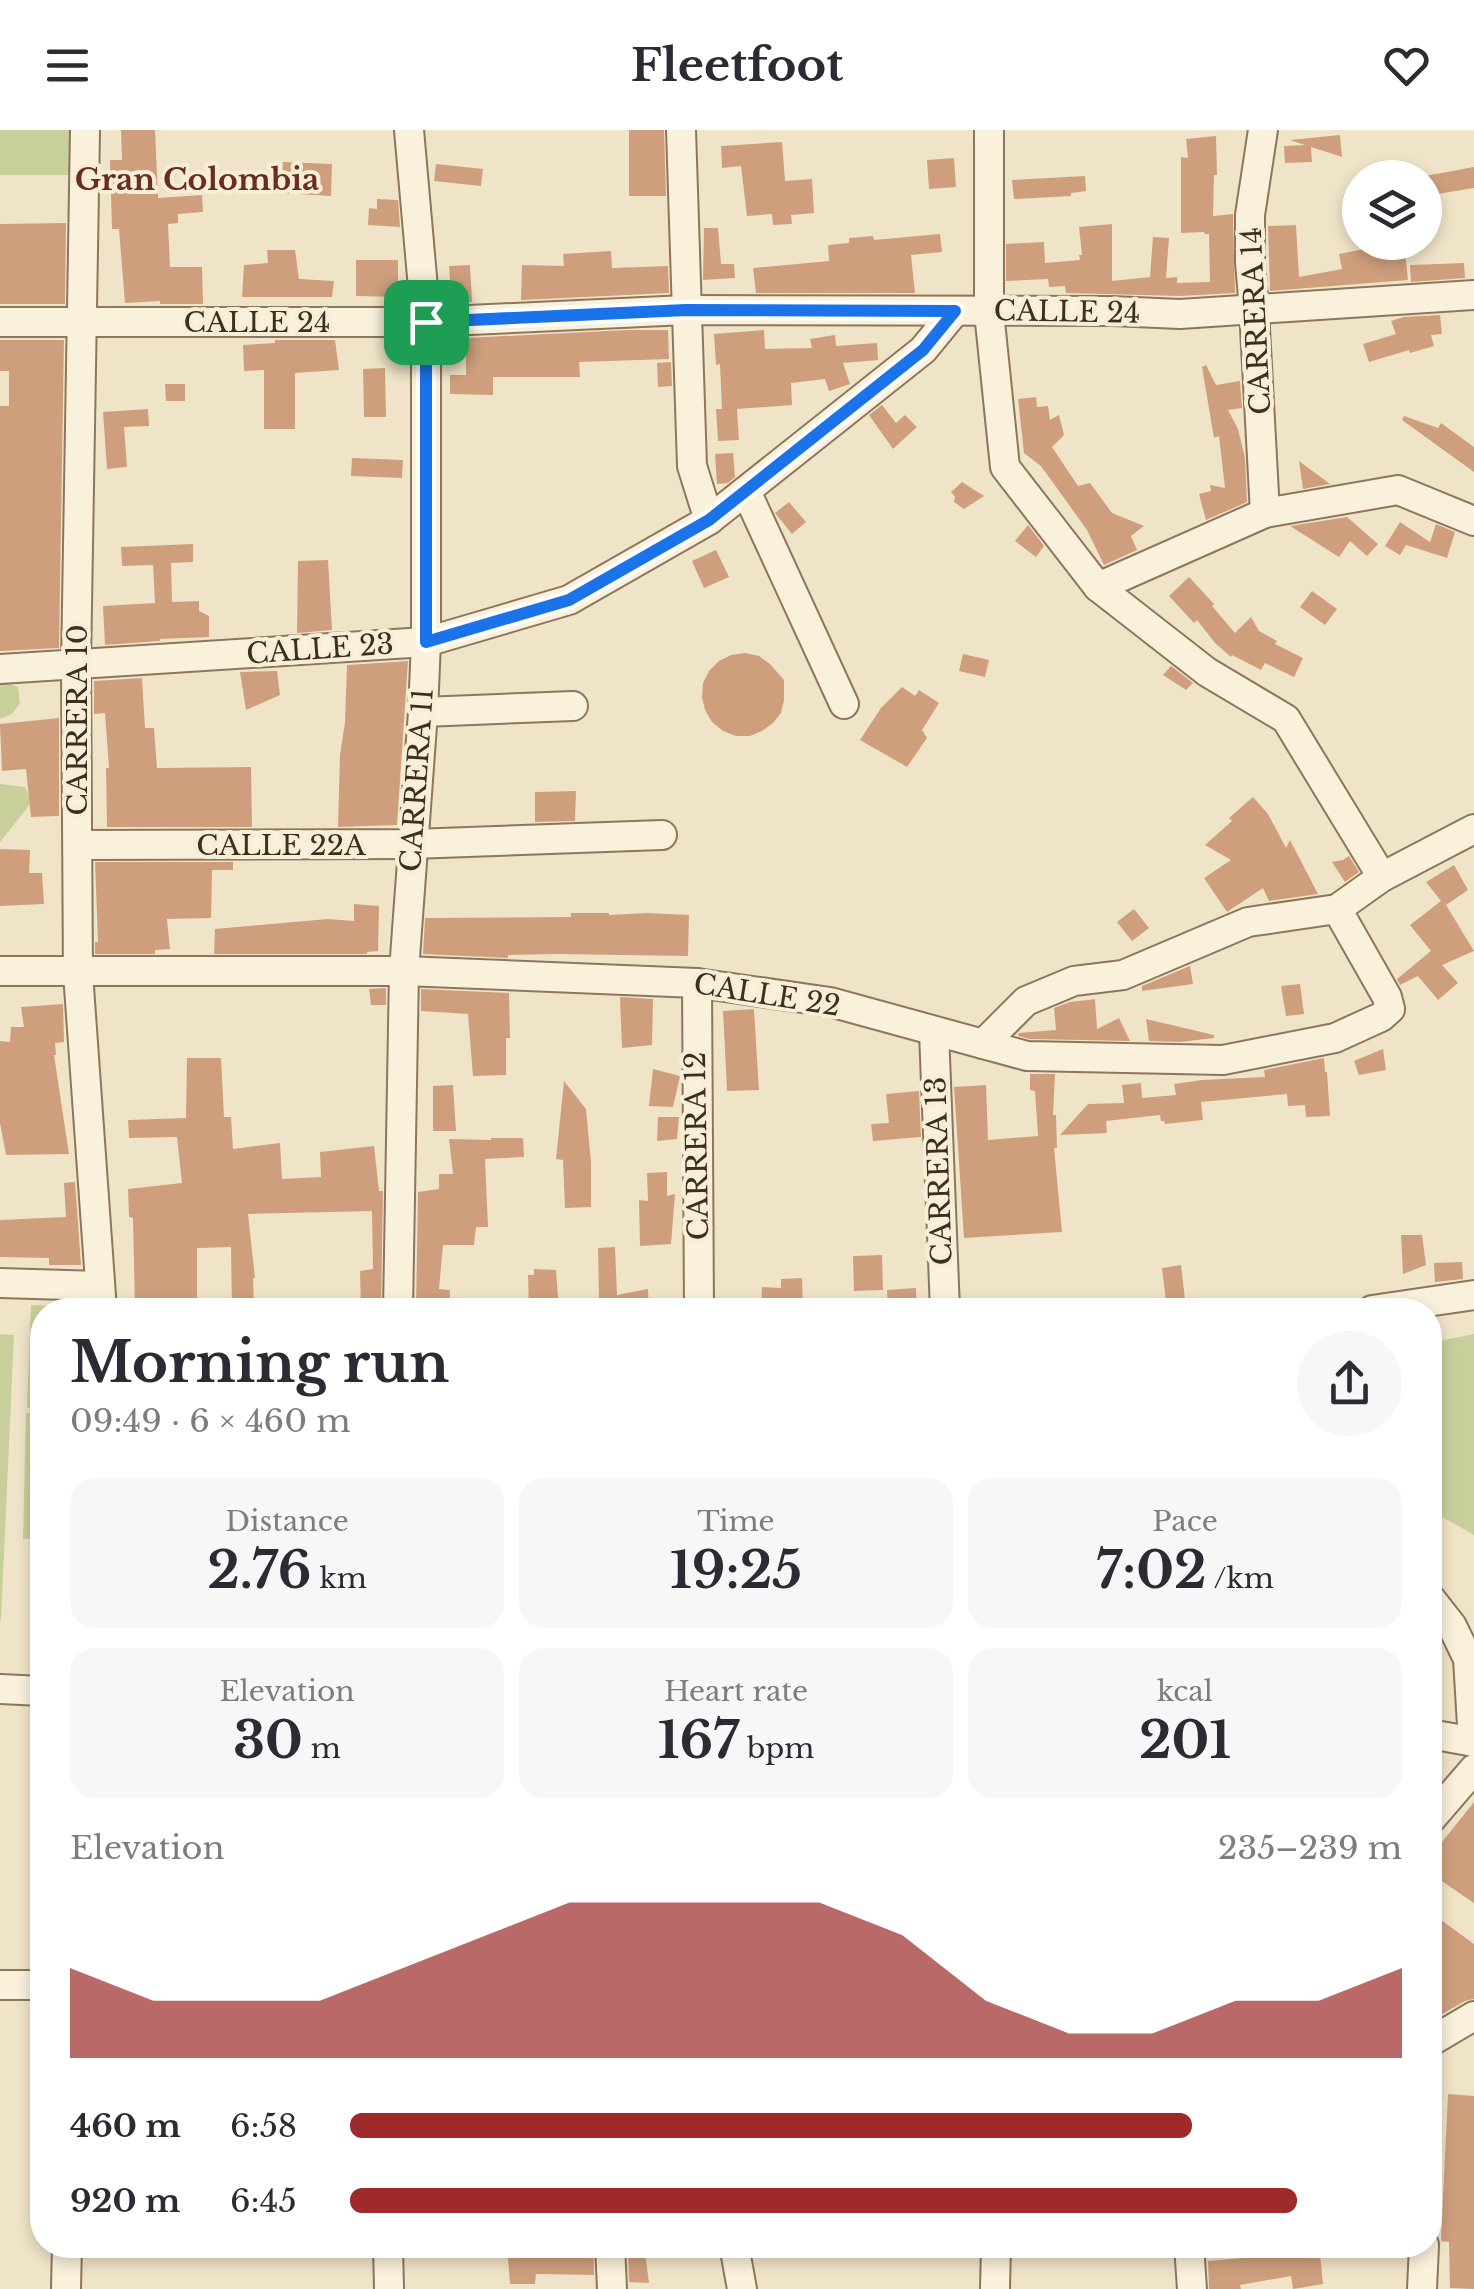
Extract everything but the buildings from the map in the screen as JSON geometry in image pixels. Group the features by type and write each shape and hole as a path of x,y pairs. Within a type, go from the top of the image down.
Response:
{"street":[{"name":"CARRERA 10","path":"86,130 76,665 78,973 101,1298"},
{"name":"CARRERA 11","path":"398,1298 404,970 426,642 426,322 410,130"},
{"path":"681,130 692,466 709,520"},
{"path":"989,130 990,312 1005,468 1098,586 1207,672 1286,719 1382,877"},
{"name":"CARRERA 14","path":"1263,130 1250,216 1250,262 1265,513"},
{"name":"CALLE 24","path":"0,322 426,322 686,310 1180,314 1474,294"},
{"name":"CALLE 23","path":"0,669 426,642 569,600 709,520 923,350 955,311"},
{"path":"746,490 844,704"},
{"path":"1098,586 1265,513 1398,490 1474,521"},
{"path":"424,712 573,706"},
{"path":"984,1044 1026,1001 1074,981 1123,975 1248,922 1337,909 1382,877 1474,829"},
{"name":"CALLE 22A","path":"79,845 412,844 662,835"},
{"name":"CALLE 22","path":"0,972 404,970 698,982 830,1002 1028,1056 1223,1060 1334,1038 1390,1009 1388,997 1337,909"},
{"name":"CARRERA 12","path":"698,982 698,1298"},
{"name":"CARRERA 13","path":"934,1032 944,1298"},
{"path":"0,1283 101,1298"},
{"path":"1442,1300 1474,1295"},
{"path":"1442,1613 1468,1659 1474,1742 1442,1736"},
{"path":"0,1689 30,1690"},
{"path":"1442,1806 1474,1769"},
{"path":"0,1985 30,1984"},
{"path":"1442,2035 1474,2016"},
{"path":"66,2289 67,2258"},
{"path":"388,2258 389,2289"},
{"path":"611,2258 612,2289"},
{"path":"736,2258 742,2289"},
{"path":"995,2289 996,2258"},
{"path":"1190,2258 1192,2289"},
{"path":"1422,2289 1423,2258"}],"green space":[{"path":"0,130 77,130 76,175 0,175"},
{"path":"0,680 18,687 20,703 12,714 0,719"},
{"path":"0,784 25,787 32,802 0,842"},
{"path":"30,1331 30,1408 27,1408"},
{"path":"0,1334 14,1335 1,1620 0,1620"},
{"path":"1474,1334 1474,1535 1442,1517 1442,1341"},
{"path":"26,1413 30,1414 30,1539 23,1539"}],"district":[{"name":"Gran Colombia","path":"197,179"}],"route":[{"path":"686,310 955,311 923,350 709,520 569,600 426,642 426,322 686,310"}]}
